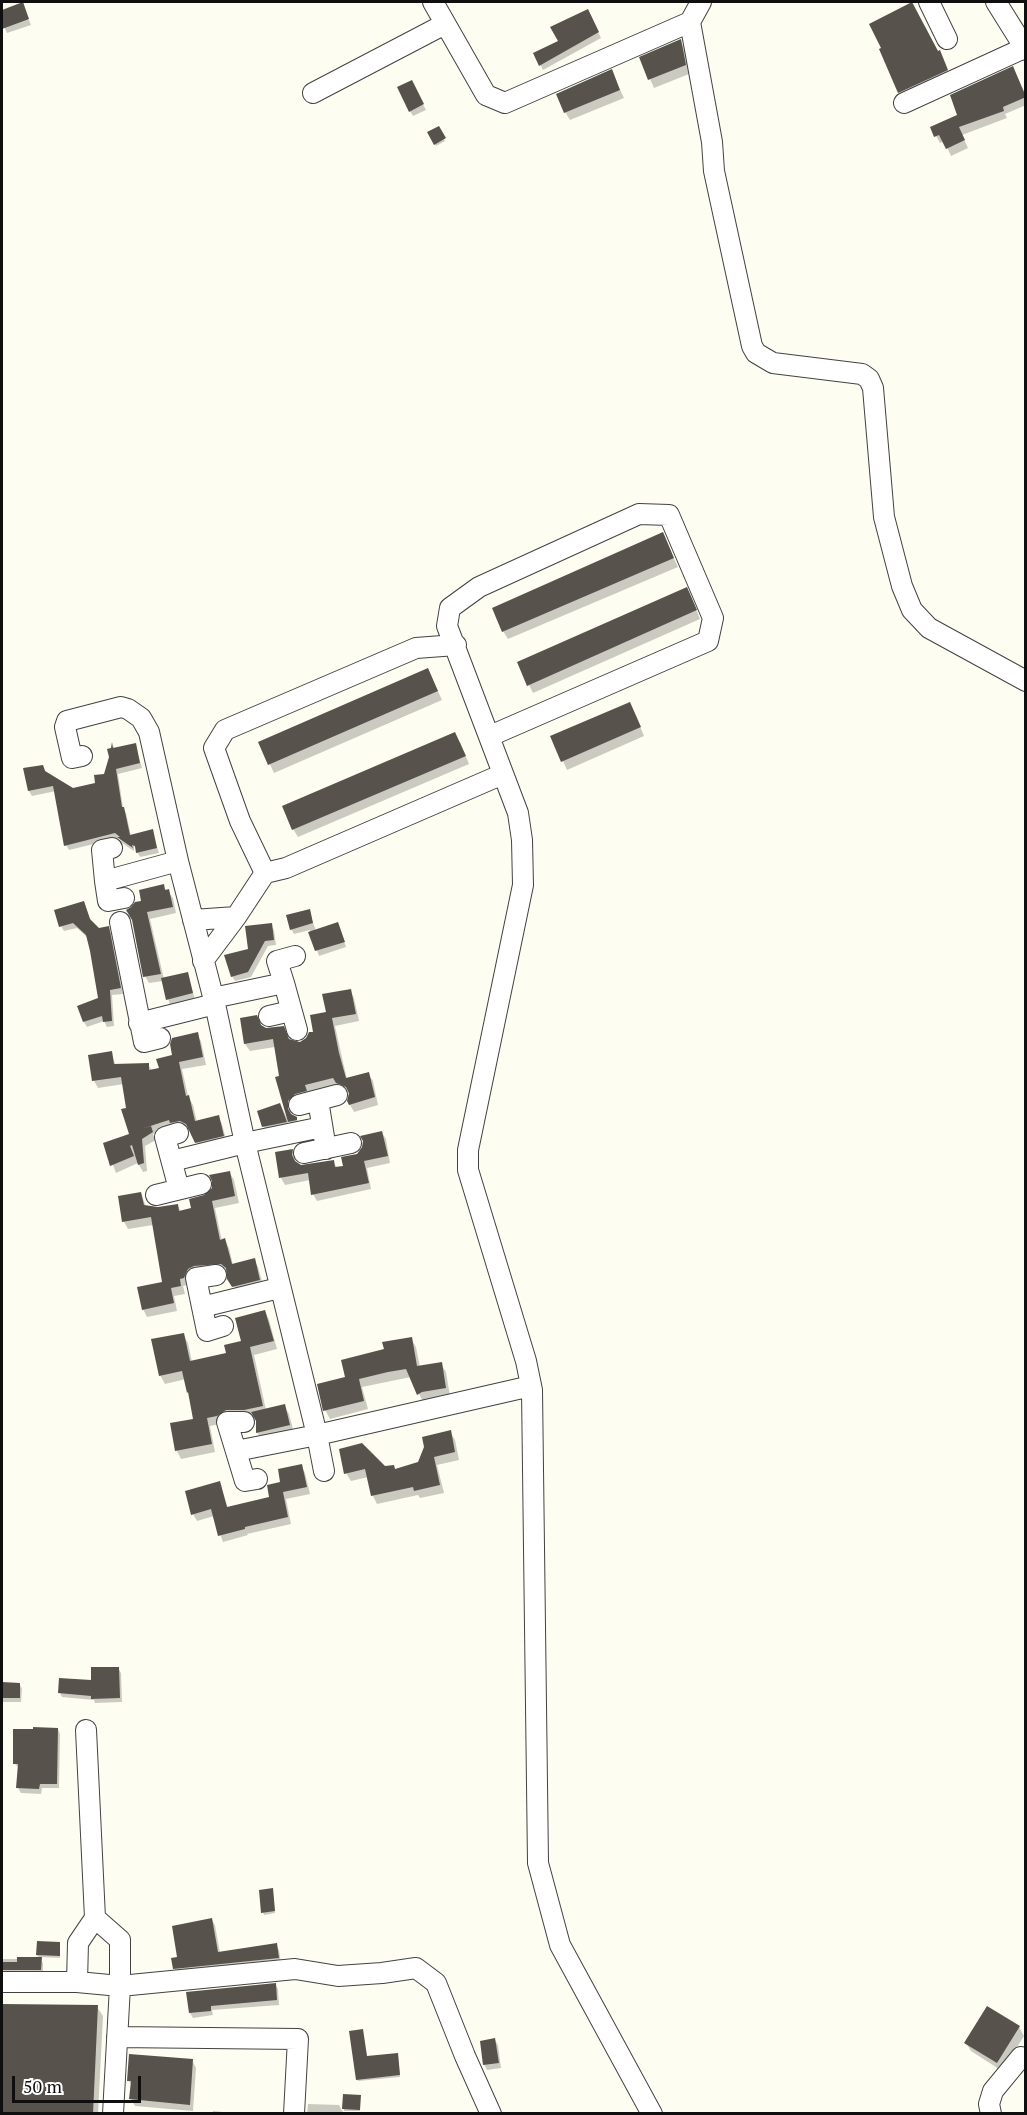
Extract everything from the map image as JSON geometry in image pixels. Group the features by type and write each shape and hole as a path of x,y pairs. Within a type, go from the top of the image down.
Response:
{"street":[{"path":"432,2 486,95 505,103 690,22 701,2"},
{"path":"929,2 947,39"},
{"path":"904,104 1025,49 996,2"},
{"path":"690,22 712,142 714,171 752,346 756,353 773,363 862,374 869,379 873,388 884,517 902,586 912,610 929,628 1026,681"},
{"path":"314,93 445,24"},
{"path":"490,736 708,641 712,618 669,515 639,514 479,587 450,608 447,626 518,813 522,840 523,885 468,1150 468,1170 526,1360 531,1386 537,1863 560,1945 652,2114"},
{"path":"265,873 240,821 214,748 225,730 416,648 456,645"},
{"path":"82,756 72,758 65,727 67,721 121,707 141,718 149,732 324,1471"},
{"path":"203,961 265,873 286,868 503,774"},
{"path":"112,848 102,850 108,902 124,898"},
{"path":"105,881 178,861"},
{"path":"193,920 236,917"},
{"path":"120,922 144,1042 160,1038"},
{"path":"295,956 277,961 297,1030"},
{"path":"140,1023 284,983"},
{"path":"269,1016 291,1011"},
{"path":"299,1106 328,1098 322,1127 326,1149"},
{"path":"172,1161 322,1127"},
{"path":"178,1133 165,1137 179,1189"},
{"path":"304,1153 351,1143"},
{"path":"156,1195 201,1184"},
{"path":"216,1275 196,1278 207,1331 223,1326"},
{"path":"202,1307 279,1288"},
{"path":"236,1451 317,1435 531,1386"},
{"path":"244,1422 227,1422 245,1481 257,1479"},
{"path":"77,1982 78,1943 95,1918 86,1730"},
{"path":"95,1918 120,1940 120,1986 113,2114"},
{"path":"2,1982 77,1982 120,1986 296,1969 338,1976 416,1968 436,1983 491,2114"},
{"path":"117,2037 298,2039 294,2114"},
{"path":"991,2114 988,2104 993,2091 1021,2057"}],"building":[{"path":"23,2 29,19 2,29 2,10"},
{"path":"912,2 938,51 940,50 948,70 898,93 869,24"},
{"path":"588,9 599,32 539,66 533,53 558,41 550,27"},
{"path":"681,39 686,65 648,80 639,57"},
{"path":"1013,66 1026,97 1003,107 1004,111 959,127 965,140 946,149 939,135 934,137 930,127 957,115 950,95"},
{"path":"612,69 620,90 564,113 556,94"},
{"path":"412,80 424,104 409,112 397,87"},
{"path":"439,126 446,138 434,145 427,132"},
{"path":"663,532 674,558 502,632 492,608"},
{"path":"687,587 697,610 527,686 517,662"},
{"path":"428,668 438,691 268,765 258,742"},
{"path":"630,702 641,727 561,762 550,736"},
{"path":"455,732 466,756 292,830 282,806"},
{"path":"112,742 113,748 136,743 140,763 116,769 122,807 124,807 130,835 153,829 157,848 136,853 135,846 132,845 133,848 115,833 64,846 53,786 28,791 23,768 43,765 45,771 73,788 95,783 94,775 104,774 109,757 107,749 111,748"},
{"path":"164,884 165,890 169,889 173,907 147,912 161,974 143,977 132,920 126,910 135,902 141,901 139,890"},
{"path":"84,901 90,919 99,928 109,926 121,988 110,990 112,1021 103,1022 102,1016 83,1022 77,1006 98,998 86,935 73,923 59,927 54,910"},
{"path":"310,909 313,923 290,930 286,915"},
{"path":"338,922 345,942 315,951 308,932"},
{"path":"272,923 274,940 265,941 248,972 231,977 224,955 248,949 245,926"},
{"path":"188,972 193,993 166,1000 161,978"},
{"path":"351,989 356,1014 332,1018 339,1053 346,1078 369,1072 375,1097 349,1105 347,1101 349,1093 346,1087 336,1083 333,1078 305,1085 307,1091 295,1094 288,1101 288,1109 297,1117 297,1120 288,1122 275,1077 279,1076 273,1039 244,1044 240,1018 257,1015 261,1025 266,1028 284,1026 289,1039 300,1042 309,1032 313,1032 310,1015 326,1012 322,994"},
{"path":"198,1032 203,1057 179,1062 186,1096 189,1095 195,1121 219,1115 224,1136 195,1143 186,1124 180,1121 170,1123 169,1120 141,1129 151,1126 153,1132 142,1139 144,1163 138,1165 132,1145 130,1146 134,1156 110,1166 103,1143 129,1134 121,1109 126,1108 121,1077 92,1081 88,1055 112,1051 114,1064 149,1063 149,1070 159,1068 156,1059 172,1055 170,1044 172,1038"},
{"path":"280,1103 287,1122 262,1127 257,1111"},
{"path":"382,1131 388,1156 364,1161 369,1183 311,1195 308,1173 279,1178 275,1152 293,1149 292,1155 295,1161 301,1165 334,1160 335,1167 343,1166 341,1157 357,1154 362,1147 363,1141 360,1136"},
{"path":"230,1171 235,1196 212,1201 220,1240 225,1238 232,1264 255,1258 260,1280 232,1287 227,1279 226,1268 221,1264 194,1266 188,1269 184,1278 180,1279 181,1286 171,1288 174,1303 142,1310 137,1287 162,1282 151,1217 122,1222 118,1196 141,1192 144,1205 158,1207 178,1204 179,1211 191,1208 189,1199 204,1195 212,1188 209,1175"},
{"path":"265,1310 274,1341 250,1347 263,1406 244,1410 226,1410 217,1416 207,1418 212,1444 175,1451 170,1423 193,1419 188,1392 182,1371 159,1376 151,1339 184,1333 190,1361 226,1353 224,1345 241,1341 235,1318"},
{"path":"412,1337 417,1366 442,1362 446,1388 417,1395 406,1369 388,1372 359,1379 364,1401 323,1411 317,1384 345,1377 341,1360 384,1349 382,1342"},
{"path":"285,1404 290,1425 256,1433 256,1421 251,1412"},
{"path":"451,1430 455,1452 434,1457 440,1485 414,1491 413,1487 371,1496 365,1469 344,1474 339,1449 362,1443 385,1466 394,1465 395,1469 418,1462 424,1447 422,1437"},
{"path":"302,1464 307,1487 283,1492 288,1517 218,1536 211,1509 191,1515 185,1491 220,1481 227,1507 269,1497 267,1485 280,1482 278,1469"},
{"path":"91,1667 119,1667 120,1698 91,1699 91,1696 58,1693 59,1678 91,1680"},
{"path":"2,1682 20,1683 20,1698 2,1698"},
{"path":"33,1727 58,1728 57,1784 40,1784 39,1789 16,1788 18,1764 13,1764 13,1729 33,1729"},
{"path":"273,1888 275,1911 261,1913 259,1890"},
{"path":"212,1918 218,1952 277,1943 279,1958 173,1969 171,1958 177,1957 172,1926"},
{"path":"37,1941 60,1942 60,1956 36,1955"},
{"path":"17,1957 42,1957 41,1970 2,1970 2,1962 17,1962"},
{"path":"276,1983 277,2000 211,2006 211,2011 189,2013 186,1992"},
{"path":"2,2004 98,2005 93,2114 2,2114"},
{"path":"987,2006 1020,2026 997,2063 964,2043"},
{"path":"363,2029 367,2056 398,2053 400,2075 356,2080 349,2031"},
{"path":"495,2038 499,2063 483,2065 480,2041"},
{"path":"129,2054 193,2059 190,2105 129,2099 131,2081 127,2081"},
{"path":"343,2094 361,2095 360,2110 342,2109"}]}
